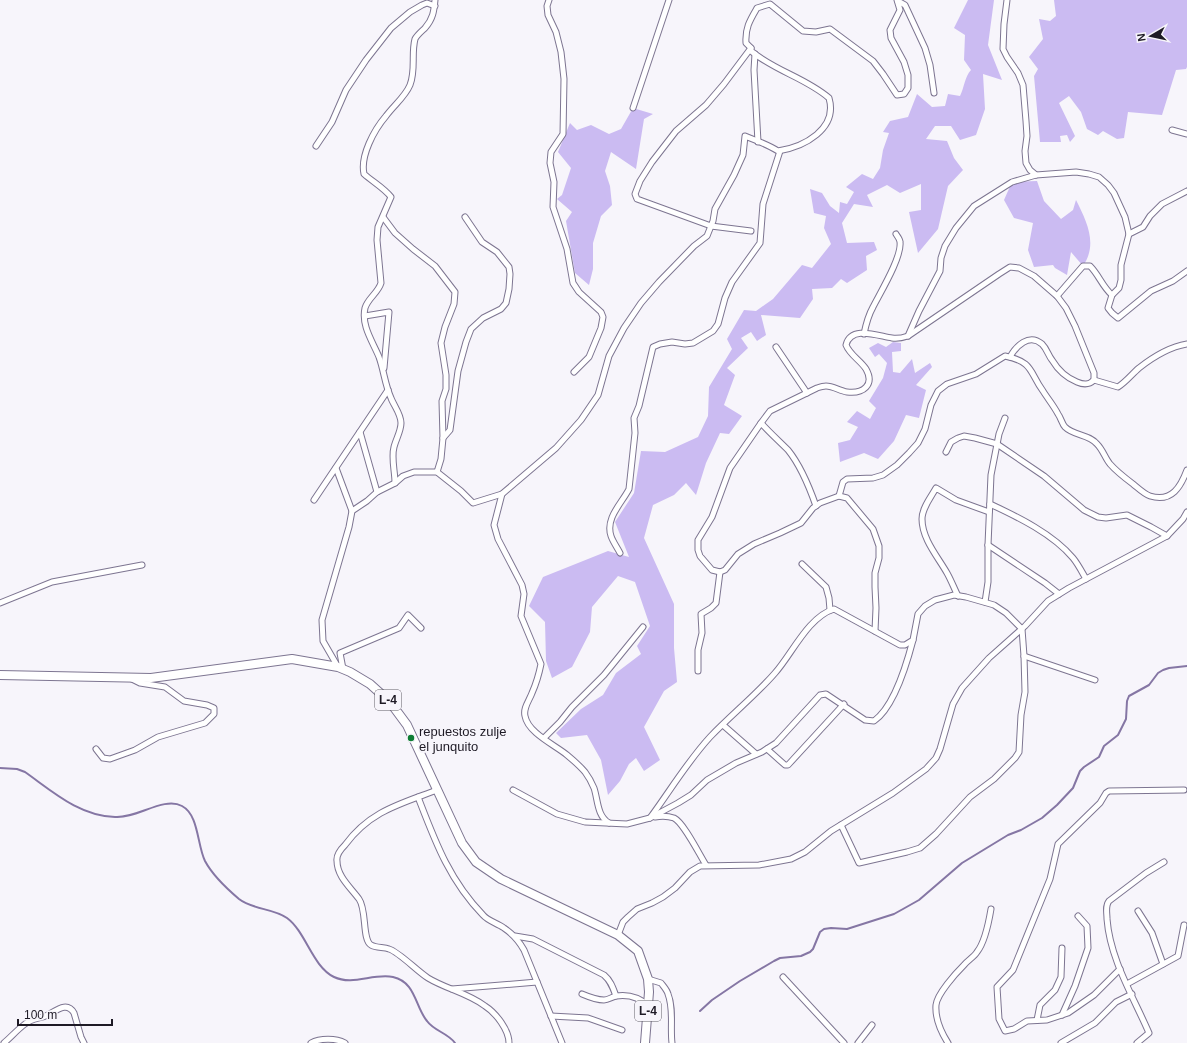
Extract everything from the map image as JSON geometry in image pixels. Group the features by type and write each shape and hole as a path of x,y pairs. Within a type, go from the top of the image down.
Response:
{"main road":[{"name":"L-4","path":"0,675 151,678 292,659 340,668 350,672 370,684 390,702 407,725 462,843 476,862 501,879 618,935 638,951 648,979 649,992 645,1043"}],"street":[{"path":"549,0 547,6 548,15 556,32 561,52 564,79 563,134 551,152 550,163 554,182 553,207 567,249 573,283 579,292 601,312 604,317 589,357 574,372"},
{"path":"633,108 669,0"},
{"path":"1007,0 1003,49 1018,73 1023,85 1026,129 1026,163 1030,170 1036,175"},
{"path":"352,510 367,501 377,492 395,483 403,476 414,472 438,472 473,503 502,494 556,448 581,420 598,395 610,356 624,328 641,303 654,287 694,246 707,236 712,226 715,209 734,175 743,155 745,136 758,142 763,142 780,151 804,144 825,126 829,118 831,106 829,98 825,94 781,71 751,51 751,48 746,43 745,33 757,8 770,4 803,31 816,32 830,29 838,34 873,61 896,95 904,94 908,88 908,75 904,62 891,38 890,30 900,10 897,1"},
{"path":"897,1 905,5 925,48 930,65 934,93"},
{"path":"316,146 332,122 346,90 366,60 391,28 410,12 422,5 427,3 435,3 434,14 428,24 416,37 413,49 413,71 410,85 400,101 385,116 378,126 363,161 364,174 387,192 391,197 378,227 377,240 381,283 379,290 372,297 366,307 365,316 366,325 372,343 378,356 388,390 394,406 399,414 401,423 393,456 395,483"},
{"path":"751,48 706,105 676,131 640,181 635,194 637,199 712,226 751,231"},
{"path":"755,54 754,70 758,142"},
{"path":"1172,130 1187,134"},
{"path":"620,553 610,535 611,522 613,514 629,489 635,433 634,418 639,406 653,347 672,342 685,344 693,343 713,331 718,324 725,298 732,282 760,243 762,233 763,204 780,151"},
{"path":"908,336 940,271 941,258 945,246 956,228 974,206 1012,182 1036,175 1076,172 1099,177 1114,193 1125,216 1129,234 1121,265 1121,280 1119,288 1112,295 1108,308 1118,318 1151,292 1187,271"},
{"path":"1129,234 1143,227 1150,216 1162,204 1187,191"},
{"path":"383,217 395,233 435,266 455,292 454,304 445,327 441,343 446,374 446,389 442,401 441,459 438,472"},
{"path":"442,438 450,430 458,371 471,329 483,318 501,309 506,303 510,274 509,267 497,252 482,242 465,218"},
{"path":"864,334 866,323 872,308 899,253 900,241 896,234"},
{"path":"1057,296 1083,266 1090,266 1097,273 1105,289 1112,295"},
{"path":"875,631 875,573 879,558 880,546 873,529 847,498 839,496 820,503 800,523 780,534 754,544 738,554 725,570 720,572 712,570 700,556 698,550 698,540 712,517 730,468 770,411 825,386 847,392 856,392 866,388 869,383 869,376 865,368 848,351 846,345 847,341 852,336 874,334 892,338 908,336 999,274 1010,268 1019,268 1034,276 1057,296 1066,308 1094,373 1094,380 1090,384 1083,385 1069,378 1051,360 1047,350 1035,340 1030,339 1020,344 1010,357"},
{"path":"365,316 389,312 383,372"},
{"path":"1094,380 1118,387 1139,368 1158,354 1174,347 1187,344"},
{"path":"776,347 807,393"},
{"path":"839,496 843,482 847,479 872,478 883,475 897,465 909,453 918,443 925,429 931,405 938,391 947,384 976,374 1005,356 1016,358 1025,363 1033,372 1042,390 1052,402 1066,428 1090,438 1098,444 1110,464 1119,473 1150,496 1168,496 1176,492 1182,483 1187,470"},
{"path":"314,500 388,390"},
{"path":"985,602 988,582 991,475 997,444 1005,418"},
{"path":"761,423 788,450 799,466 816,506"},
{"path":"360,432 377,492"},
{"path":"946,452 950,442 964,436 997,444 1044,476 1084,510 1098,517 1106,518 1127,515 1167,536"},
{"path":"336,468 352,510 349,527 322,620 323,641 340,668"},
{"path":"958,596 948,574 931,548 924,531 922,518 925,507 936,488 956,500 989,512"},
{"path":"502,494 494,525 498,539 522,585 524,594 521,616 541,664 540,672 525,710 525,717 528,724 534,731 567,755 586,772 594,787 601,814 605,821 610,824"},
{"path":"990,504 1029,524 1062,546 1074,559 1086,579"},
{"path":"618,935 623,922 637,909 663,897 675,888 690,872 700,866 760,865 791,859 805,852 830,831 894,793 926,769 936,758 953,704 962,688 1048,601 1167,536 1183,519 1187,512"},
{"path":"988,545 1045,582 1059,594"},
{"path":"802,564 826,587 830,610"},
{"path":"0,603 52,582 142,565"},
{"path":"698,671 698,650 702,633 702,614 716,603 720,572"},
{"path":"650,818 691,795 707,780 736,763 767,749 776,743 820,695 826,694 844,704 866,720 874,721 879,717 889,703 902,674 913,640 918,614 925,606 935,600 943,597 958,596 994,605 1006,613 1022,629 1024,656 1025,692 1021,715 1019,752 1015,758 994,779 970,797 936,834 920,848 859,863 841,824"},
{"path":"650,818 666,797 685,767 710,737 775,673 813,623 830,610 834,609 900,645 905,645 913,640"},
{"path":"340,668 340,653 399,628 408,615 421,628"},
{"path":"544,738 604,675 643,627"},
{"path":"1024,656 1095,680"},
{"path":"96,749 102,758 110,759 135,750 158,737 205,723 214,714 214,708 207,705 184,701 165,687 140,683 129,678"},
{"path":"767,749 785,765 788,765 844,704"},
{"path":"723,725 756,754"},
{"path":"437,790 383,811 367,821 352,835 340,850 336,859 338,870 361,901 365,916 368,942 372,945 390,949 428,978 486,1006 500,1021 507,1032 509,1043"},
{"path":"513,790 557,814 585,822 627,824 663,816 674,818 682,824 706,865"},
{"path":"1120,969 1094,995 1068,1013 1047,1020 1027,1021 1014,1029 1005,1031 999,1019 997,987 1013,970 1019,956 1050,878 1058,844 1100,803 1110,791 1184,790"},
{"path":"418,797 448,868 484,917 504,928 514,936 524,950 562,1043"},
{"path":"1137,1043 1149,1032 1120,969 1112,946 1107,922 1106,905 1140,877 1164,862"},
{"path":"948,1043 942,1033 936,1004 942,992 964,964 978,952 988,927 991,909"},
{"path":"1138,911 1152,933 1163,964"},
{"path":"1062,1014 1076,986 1088,948 1086,926 1078,916"},
{"path":"1127,984 1178,956 1184,925"},
{"path":"514,936 533,939 604,975 609,980 616,996"},
{"path":"1037,1020 1040,1005 1055,990 1060,977 1062,948"},
{"path":"783,976 844,1043"},
{"path":"648,979 661,983 668,994 672,1013 672,1043"},
{"path":"452,990 537,982"},
{"path":"582,994 592,998 604,1000 616,996 629,996 642,1000 649,1006"},
{"path":"1061,1043 1095,1023 1116,1002 1132,994"},
{"path":"4,1043 26,1023 33,1019 44,1017 60,1008 66,1007 72,1009 84,1043"},
{"path":"551,1016 588,1018 622,1030"},
{"path":"858,1043 872,1025"},
{"path":"311,1043 314,1041 333,1039 345,1043"}],"shaded area":[{"path":"968,0 994,0 988,45 1002,80 983,74 985,109 976,135 960,140 951,126 935,126 926,139 947,141 954,158 963,170 948,186 938,229 918,253 909,212 921,210 921,184 900,193 887,185 867,195 873,207 854,204 842,223 847,243 874,242 877,250 866,256 867,270 847,283 841,279 832,288 812,289 813,299 800,318 761,315 766,335 757,341 751,332 741,338 748,348 727,368 735,375 724,405 742,416 729,434 720,433 706,463 696,495 686,483 674,495 653,505 644,538 674,604 674,648 677,682 664,691 644,727 660,760 644,771 636,758 629,764 620,781 608,795 601,760 587,735 561,738 556,733 581,709 603,695 616,673 641,654 637,646 650,626 635,582 618,576 592,607 590,632 572,667 552,678 546,661 545,622 529,606 543,577 608,551 629,557 615,522 634,493 641,451 665,452 698,437 708,416 709,387 732,349 727,339 744,310 756,311 773,299 802,265 812,268 831,244 824,228 826,216 814,213 810,189 822,193 830,206 839,213 840,202 847,204 854,192 846,187 862,174 873,179 880,168 883,150 889,133 883,132 890,121 908,117 917,94 932,107 945,106 948,94 960,96 967,75 971,70 964,60 965,35 954,28"},
{"path":"1054,0 1187,0 1187,67 1186,69 1176,70 1162,115 1128,112 1124,138 1117,139 1103,131 1098,135 1087,129 1081,112 1069,96 1059,103 1075,136 1070,142 1067,135 1060,136 1061,142 1040,142 1034,76 1038,69 1029,57 1043,39 1039,19 1050,21 1056,16"},
{"path":"633,108 653,114 644,119 636,169 611,152 605,171 610,186 612,205 601,216 593,243 593,269 589,285 575,273 566,221 572,212 557,199 562,195 571,168 558,152 570,123 577,130 591,125 609,134 621,129"},
{"path":"1037,181 1044,201 1061,219 1073,210 1076,200 1087,225 1090,250 1087,258 1083,266 1071,252 1067,275 1055,268 1053,265 1034,267 1028,250 1033,223 1014,218 1004,200 1012,182"},
{"path":"893,342 901,343 901,351 892,352 893,372 900,373 912,359 915,373 930,363 932,367 916,385 926,390 919,418 906,415 894,441 878,459 864,453 840,462 838,443 850,440 858,427 847,422 857,411 870,419 876,408 869,401 883,378 887,363 879,354 875,357 869,348 878,343 886,347"}],"waterway":[{"path":"700,1011 712,1000 740,981 774,961 780,958 801,956 810,952 813,949 820,932 824,929 847,929 894,914 919,900 962,863 1008,835 1021,830 1042,818 1073,788 1080,771 1099,757 1104,746 1118,735 1126,719 1127,701 1129,696 1149,685 1158,673 1163,670 1187,666"},
{"path":"0,768 17,769 25,772 67,801 102,816 123,817 167,804 182,806 188,810 195,823 205,861 216,877 234,895 245,903 276,912 287,918 294,924 320,965 326,972 334,977 356,980 386,976 401,980 411,989 423,1015 430,1024 455,1043"}],"place":[{"name":"repuestos zulje el junquito","path":"411,738"}]}
